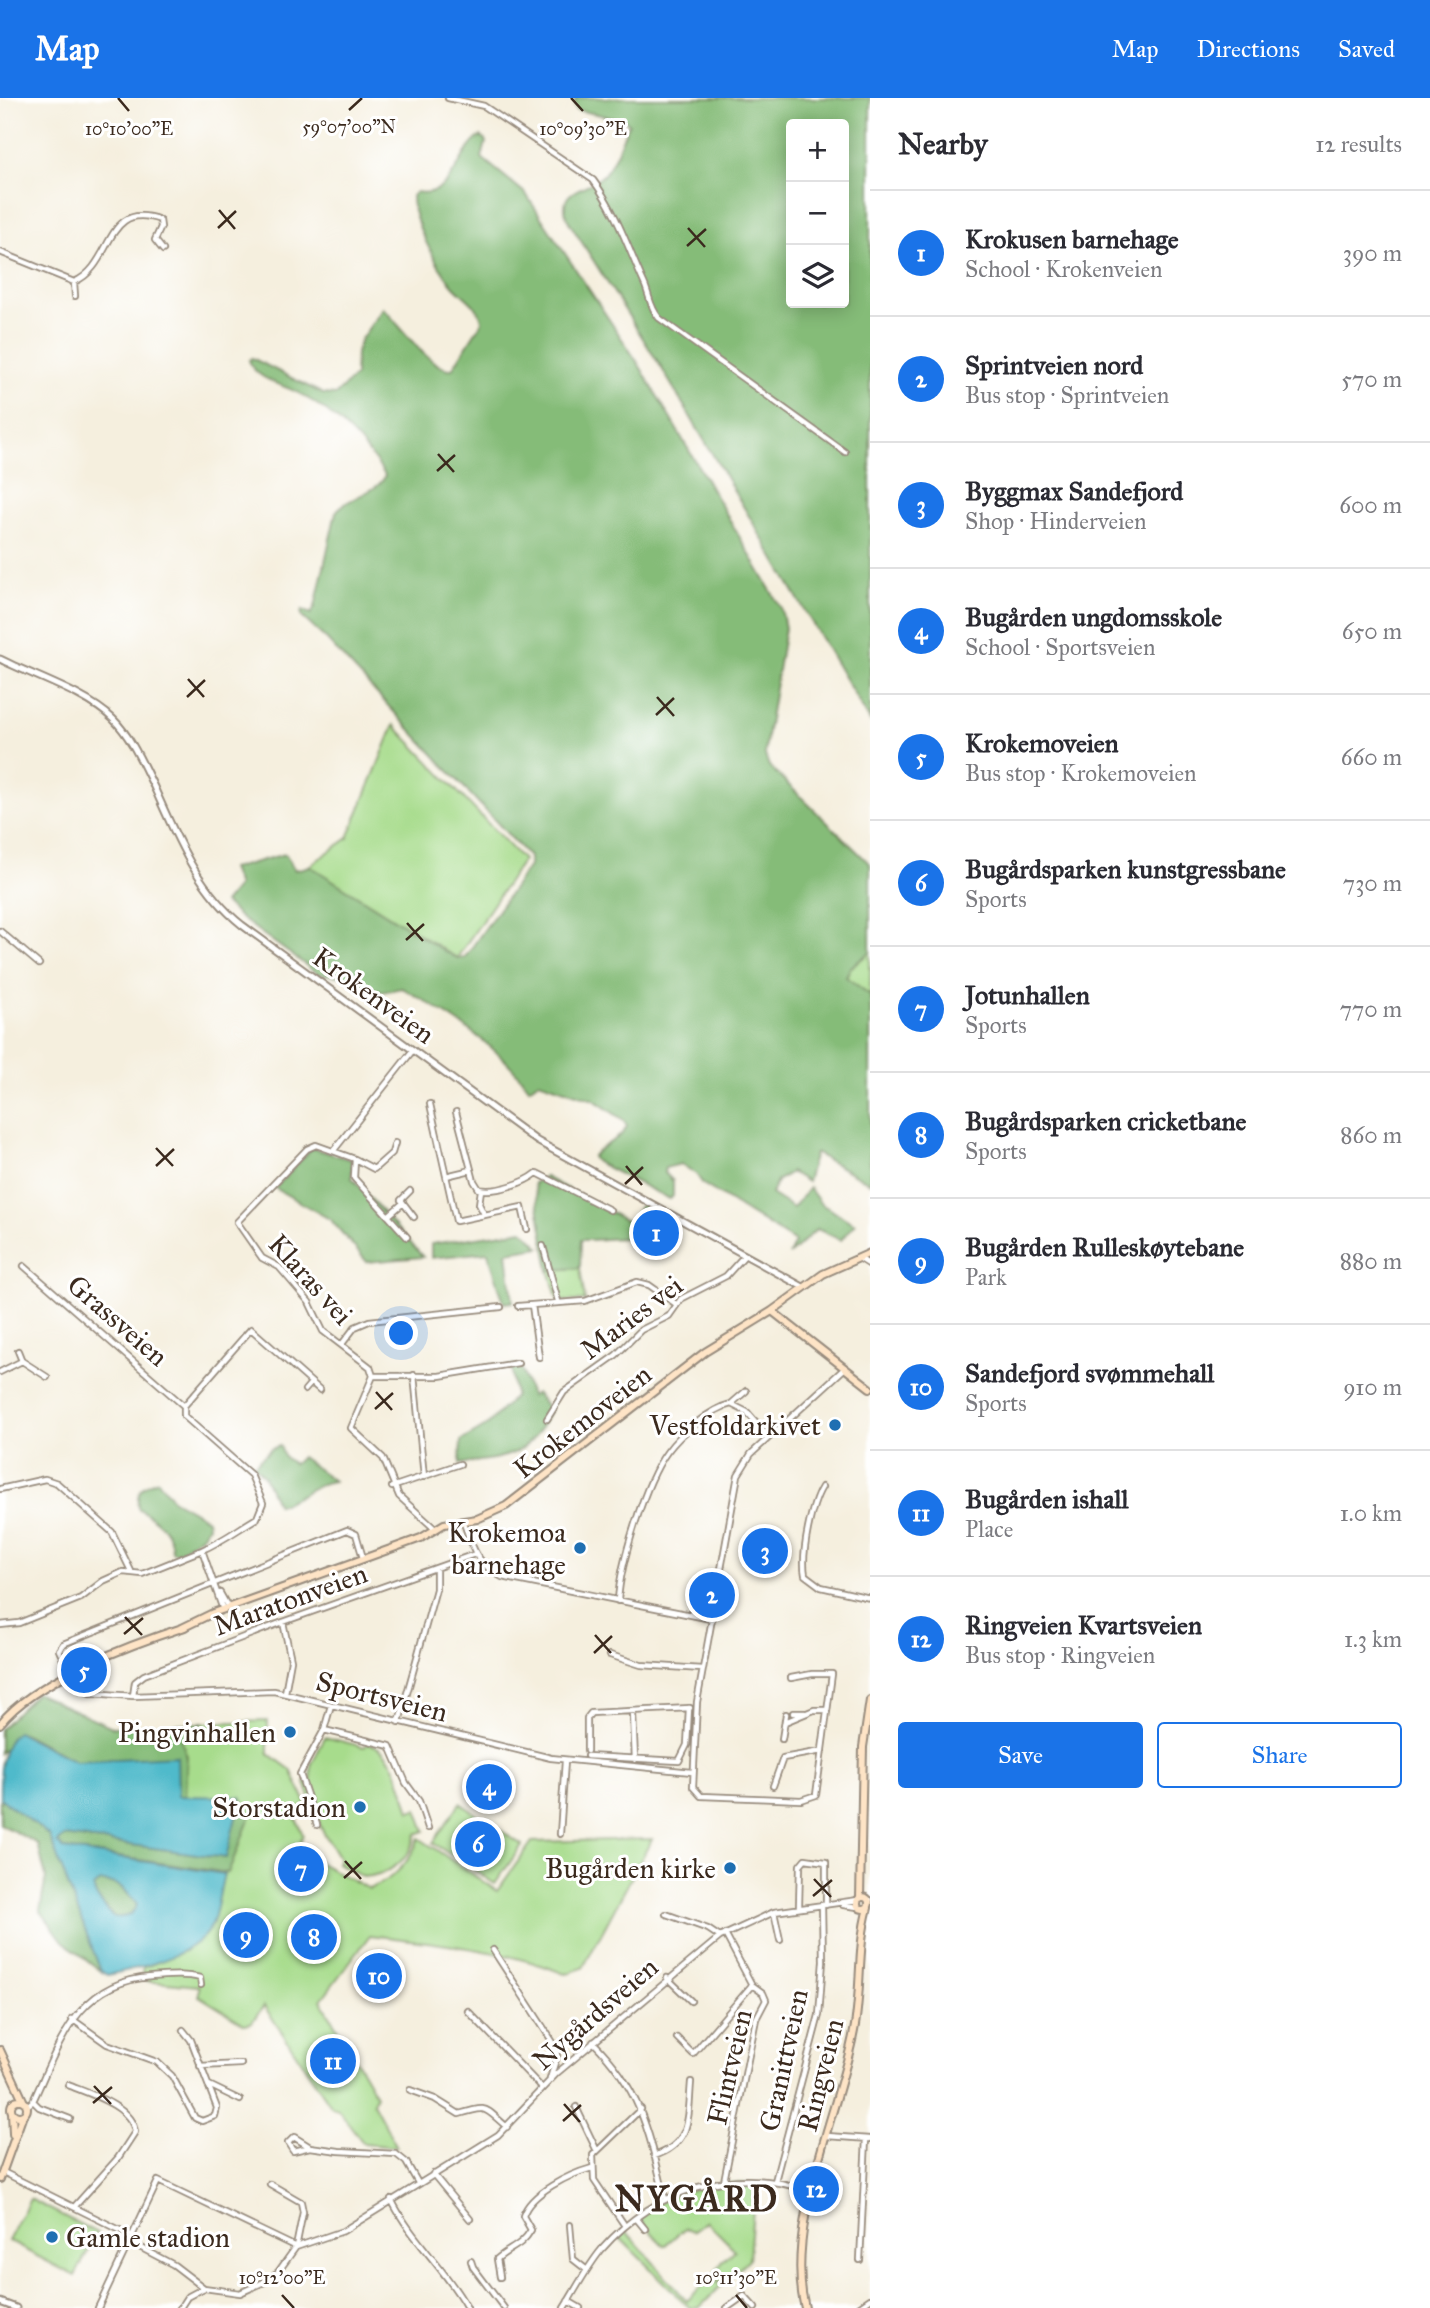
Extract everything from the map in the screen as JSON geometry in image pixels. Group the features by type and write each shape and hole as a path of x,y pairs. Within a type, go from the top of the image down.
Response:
{"main road":[{"name":"Krokemoveien","path":"0,1724 33,1692 69,1674 226,1610 421,1538 451,1522 484,1517 516,1500 693,1361 755,1319 772,1311 803,1287 870,1253"},
{"path":"772,1311 870,1388"},
{"name":"Ringveien","path":"864,1931 859,1903 863,1873 863,1747 870,1704"},
{"name":"Ringveien","path":"805,2308 799,2280 799,2250 854,2030 869,1903 863,1873"},
{"path":"859,1903 869,1903"},
{"path":"859,1903 869,1903"},
{"path":"0,2050 28,2102 1,2173"},
{"path":"1,2173 13,2135 12,2103 15,2092 12,2070"},
{"path":"12,2103 28,2102"},
{"path":"12,2112 23,2115"}],"street":[{"path":"448,98 484,106 593,180 606,197 646,286 651,308 659,318 845,452"},
{"path":"0,253 74,282 85,278 131,215 142,214 160,220 161,227 155,240 163,250"},
{"path":"74,282 75,296"},
{"name":"Krokenveien","path":"0,659 88,702 111,718 132,744 188,860 216,901 242,925 550,1149 803,1287"},
{"path":"0,931 39,964"},
{"path":"395,1143 392,1153 374,1168 334,1150 413,1049"},
{"path":"430,1104 456,1221 522,1207 527,1229"},
{"path":"456,1112 474,1183 481,1190"},
{"name":"Klaras vei","path":"334,1150 316,1145 307,1149 237,1224 262,1258 279,1267 309,1302 323,1331 367,1363 373,1376"},
{"path":"355,1159 354,1178 407,1237"},
{"path":"446,1176 471,1170"},
{"path":"481,1190 525,1181 537,1173 610,1210"},
{"path":"481,1190 479,1204 484,1214"},
{"path":"388,1216 402,1204 403,1197 410,1191"},
{"path":"402,1204 414,1217"},
{"path":"542,1246 558,1301"},
{"name":"Maries vei","path":"547,1419 564,1392 617,1355 641,1330 669,1316 676,1304 726,1276 746,1254"},
{"path":"858,1258 870,1265"},
{"name":"Grassveien","path":"0,1625 19,1623 81,1598 103,1581 131,1571 142,1574 226,1540 242,1525 257,1518 263,1503 251,1475 184,1416 184,1406 24,1266"},
{"path":"518,1306 596,1298 640,1282 676,1304"},
{"path":"532,1304 539,1357"},
{"path":"342,1344 355,1327 369,1321 500,1307"},
{"path":"184,1406 251,1329 320,1390"},
{"path":"18,1351 22,1361 47,1377"},
{"path":"0,1372 22,1361"},
{"path":"435,1529 393,1487 383,1458 350,1425 373,1376 439,1376 517,1363"},
{"path":"791,1678 832,1674 819,1791 808,1800 707,1799 693,1787 696,1706 738,1475 747,1458 845,1367"},
{"path":"414,1375 424,1477"},
{"path":"304,1390 311,1383"},
{"path":"618,1601 620,1575 628,1549 652,1479 667,1451 712,1413 732,1404 746,1391"},
{"path":"732,1404 747,1412 769,1437"},
{"path":"393,1487 460,1464"},
{"path":"0,1489 45,1479 57,1483 113,1532 131,1571"},
{"path":"822,1487 814,1499 805,1575 821,1587 870,1598"},
{"path":"464,1522 475,1555 491,1572 502,1577 711,1619"},
{"path":"69,1674 59,1650 63,1644 215,1581 347,1530 356,1534 363,1558"},
{"path":"202,1550 226,1610"},
{"name":"Maratonveien","path":"133,1696 134,1686 141,1677 283,1622 475,1555"},
{"path":"399,1722 436,1589 436,1568"},
{"path":"283,1622 290,1642 291,1660 285,1693"},
{"path":"610,1656 641,1665 702,1669"},
{"name":"Sportsveien","path":"69,1674 84,1692 133,1696 265,1691 285,1693 565,1761 635,1764 692,1772"},
{"path":"317,1825 300,1774 324,1730 331,1705"},
{"path":"689,1708 687,1745 680,1760 635,1764 587,1753 589,1714 696,1706"},
{"path":"782,1739 789,1714 827,1710"},
{"path":"633,1712 635,1764"},
{"path":"785,1723 806,1713"},
{"path":"324,1730 390,1746 406,1783 419,1801 428,1828"},
{"path":"773,1786 783,1758 822,1751"},
{"path":"560,1834 565,1761"},
{"path":"799,1907 800,1865 805,1859 826,1862 824,1905"},
{"name":"Nygårdsveien","path":"296,2247 343,2231 507,2127 541,2087 667,1978 722,1935 774,1912 799,1907 859,1903"},
{"name":"Granittveien","path":"775,2182 810,2061 819,2015 824,1905"},
{"path":"774,1912 780,1940"},
{"path":"666,1914 722,1935"},
{"name":"Flintveien","path":"722,1935 752,1985 763,1993 766,2000 756,2019 752,2052 724,2181"},
{"path":"493,1950 558,2052 550,2079"},
{"path":"70,2119 28,2102 72,2019 96,1998 126,1979 177,1975 200,1978 201,1985"},
{"path":"667,1978 691,2001"},
{"path":"677,2038 693,2054 752,1985"},
{"path":"468,2011 541,2087"},
{"path":"72,2019 107,2044 157,2063 172,2076 188,2109 198,2120 208,2119 217,2112 191,2040 183,2030"},
{"path":"593,2042 620,2071 641,2109 665,2199"},
{"path":"200,2066 241,2064"},
{"path":"654,2156 675,2147 682,2140 691,2082"},
{"path":"68,2085 122,2111 131,2118 135,2132 118,2158 75,2206"},
{"path":"208,2085 240,2100"},
{"path":"410,2090 436,2099 459,2114 476,2107 484,2107 507,2127"},
{"path":"576,2107 596,2149"},
{"path":"625,2226 601,2194 592,2168 596,2149 641,2109"},
{"path":"310,2147 294,2137 288,2143 293,2151 310,2147 392,2153 406,2162 418,2183"},
{"path":"827,2137 868,2139 860,2260"},
{"path":"500,2277 497,2259 503,2253 515,2249 531,2230 523,2216 526,2209 559,2179 592,2168"},
{"path":"1,2173 75,2206 174,2265 204,2288 232,2293 247,2291 271,2278 296,2247 303,2213 301,2202 270,2184"},
{"path":"433,2174 444,2191 455,2199 470,2219"},
{"path":"98,2308 158,2181 296,2247"},
{"path":"564,2308 600,2251 625,2226 665,2199 697,2186 724,2181 775,2182 812,2192"},
{"path":"391,2199 399,2216 445,2272 467,2308"},
{"path":"636,2218 645,2229"},
{"path":"569,2225 573,2259 587,2270"},
{"path":"562,2236 570,2236"},
{"path":"471,2260 473,2267 504,2308"},
{"path":"180,2308 187,2297 204,2288"},
{"path":"727,2308 744,2296 755,2308"},
{"path":"857,2308 870,2299"},
{"path":"568,2301 580,2308"},
{"path":"0,2304 13,2307"}],"green space":[{"path":"576,98 870,98 870,721 661,367 569,222 565,202 569,195 605,173 629,124 625,120 577,110 574,104"},
{"path":"481,136 486,142 482,158 526,194 638,363 781,608 785,628 766,743 765,755 769,766 870,864 870,952 850,968 846,977 870,995 870,1183 815,1153 807,1182 791,1172 777,1181 771,1194 793,1208 809,1188 821,1204 855,1224 841,1240 817,1229 789,1255 795,1242 703,1184 696,1174 681,1164 665,1168 664,1172 673,1181 673,1196 670,1199 596,1162 592,1157 624,1131 627,1126 622,1119 594,1100 539,1081 529,1088 502,1058 471,1031 402,988 382,992 341,976 318,974 224,903 238,886 231,869 285,854 295,870 310,866 457,958 465,957 529,866 529,857 327,640 301,616 302,610 311,614 315,607 336,512 347,502 377,486 385,475 368,452 337,420 302,395 257,373 249,360 252,358 323,394 335,395 355,376 356,353 361,339 383,308 424,354 443,368 452,369 482,322 481,316 475,306 452,284 432,254 420,229 412,196 416,192 429,192 439,188 447,182 466,152"},
{"path":"394,725 523,860 457,958 309,866 348,838"},
{"path":"870,952 870,995 846,977 850,968"},
{"path":"312,1148 352,1160 352,1178 423,1257 367,1262 331,1220 275,1188"},
{"path":"545,1177 630,1223 643,1202 656,1209 642,1240 581,1240 580,1268 549,1270 534,1183"},
{"path":"523,1230 540,1247 507,1252 513,1302 504,1303 488,1252 431,1258 431,1244"},
{"path":"580,1268 585,1301 558,1301 549,1270"},
{"path":"520,1365 531,1396 536,1393 550,1410 542,1426 534,1438 515,1452 460,1464 461,1441 486,1426 515,1396 511,1366"},
{"path":"280,1446 284,1457 294,1464 301,1457 334,1481 326,1482 277,1505 264,1476 254,1465 271,1449"},
{"path":"158,1480 172,1499 207,1519 208,1526 203,1534 177,1553 172,1551 169,1536 161,1525 138,1508 139,1493 148,1484"},
{"path":"36,1693 112,1727 203,1723 181,1740 187,1756 185,1797 178,1796 176,1757 75,1761 23,1733 0,1753 0,1729"},
{"path":"268,1721 268,1753 291,1770 307,1805 293,1811 303,1835 299,1847 323,1865 369,1889 387,1880 400,1869 419,1838 497,1891 532,1842 652,1839 583,1968 565,1974 542,1965 494,1953 370,1935 321,2000 376,2095 373,2103 397,2147 364,2144 338,2109 332,2107 264,2006 251,2023 244,2024 199,1996 199,1986 144,1981 143,1968 185,1951 212,1925 240,1797 185,1797 181,1740 203,1723"},
{"name":"Storstadion","path":"325,1737 364,1747 368,1743 385,1753 396,1771 410,1811 417,1809 425,1831 416,1834 409,1852 390,1870 363,1877 337,1863 339,1858 321,1828 305,1783 311,1781 312,1763"},
{"path":"241,1797 251,1815 228,1873 64,1849 57,1843 65,1836 225,1858"},
{"path":"0,1798 49,1835 101,1971 63,1941 40,1910 46,1878 38,1844 0,1824"},
{"path":"460,1803 522,1845 495,1884 433,1843"},
{"path":"101,1882 113,1883 126,1892 138,1905 131,1914 114,1917 96,1896 93,1887"},
{"path":"721,2183 755,2184 749,2259 727,2281 710,2280 735,2250 706,2221 694,2231 685,2228 664,2246 640,2220 646,2212 665,2200"},
{"name":"Gamle stadion","path":"30,2199 97,2233 75,2276 8,2241"},
{"path":"625,2230 687,2301 706,2282 724,2283 699,2308 690,2308 618,2236"}],"water":[{"path":"17,1732 75,1761 177,1756 178,1796 241,1797 226,1858 66,1836 57,1843 64,1849 224,1874 213,1922 206,1934 195,1944 167,1959 107,1975 101,1971 49,1835 0,1798 2,1761 11,1737","holes":["101,1882 113,1883 126,1891 137,1905 133,1912 125,1917 113,1917 96,1896 93,1887"]}],"place":[{"name":"Krokusen barnehage","path":"656,1233"},
{"name":"Vestfoldarkivet","path":"835,1425"},
{"name":"Krokemoa barnehage","path":"580,1548"},
{"name":"Byggmax Sandefjord","path":"765,1551"},
{"name":"Sprintveien nord","path":"712,1595"},
{"name":"Krokemoveien","path":"84,1670"},
{"name":"Pingvinhallen","path":"290,1732"},
{"name":"Bugården ungdomsskole","path":"489,1787"},
{"name":"Storstadion","path":"360,1807"},
{"name":"Bugårdsparken kunstgressbane","path":"478,1844"},
{"name":"Bugården kirke","path":"730,1868"},
{"name":"Jotunhallen","path":"301,1869"},
{"name":"Bugården Rulleskøytebane","path":"246,1935"},
{"name":"Bugårdsparken cricketbane","path":"314,1937"},
{"name":"Sandefjord svømmehall","path":"379,1976"},
{"name":"Bugården ishall","path":"333,2061"},
{"name":"Ringveien Kvartsveien","path":"816,2189"},
{"name":"Gamle stadion","path":"52,2237"}],"district":[{"name":"NYGÅRD","path":"697,2199"}]}
